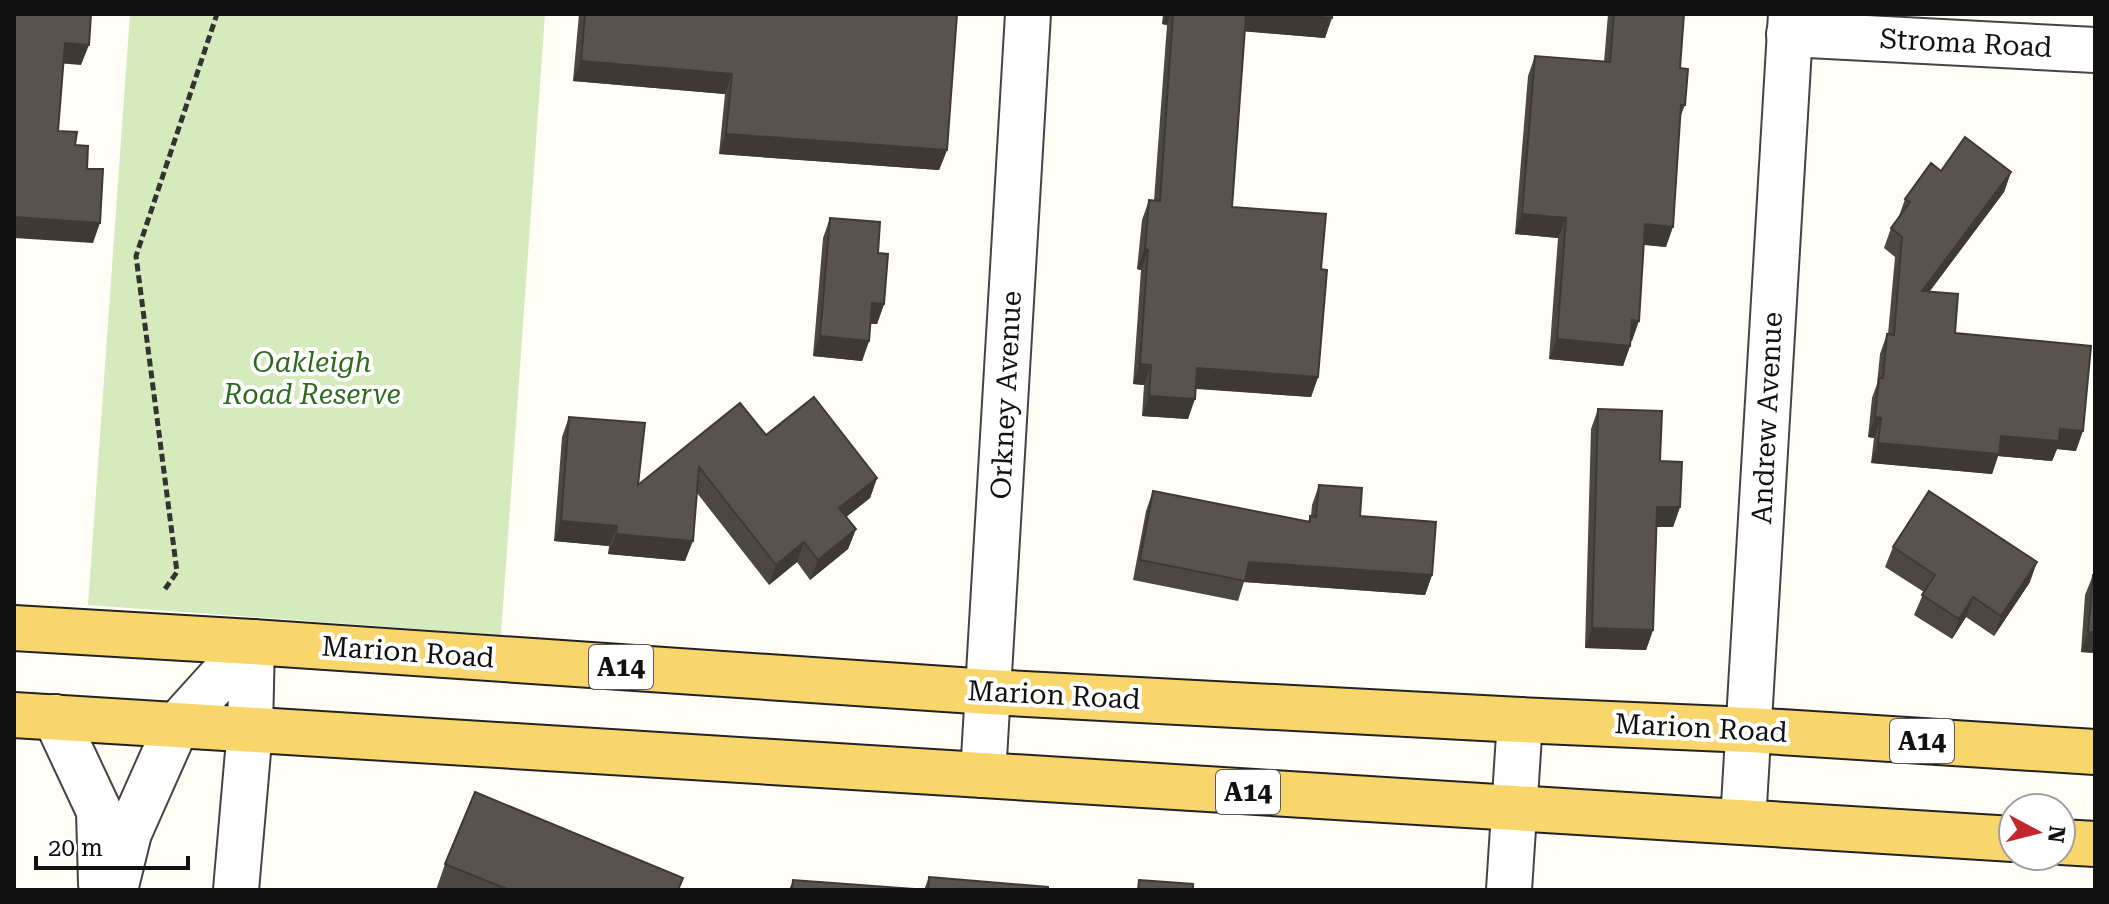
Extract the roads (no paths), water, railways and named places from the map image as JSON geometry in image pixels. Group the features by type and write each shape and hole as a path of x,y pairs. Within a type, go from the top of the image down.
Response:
{"main road":[{"name":"Marion Road","path":"14,628 989,692 1749,730 2095,752"},
{"name":"A14","path":"34,716 1997,838"}],"street":[{"name":"Orkney Avenue","path":"983,775 1028,14"},
{"name":"Stroma Road","path":"1790,24 2095,50"},
{"name":"Andrew Avenue","path":"1743,822 1790,24"},
{"path":"115,890 129,833 177,725 252,642"},
{"path":"236,890 250,729 252,642"},
{"path":"34,716 99,811 101,890"},
{"path":"1509,890 1520,720"}],"park label":[{"name":"Oakleigh Road Reserve","path":"312,378"}]}
